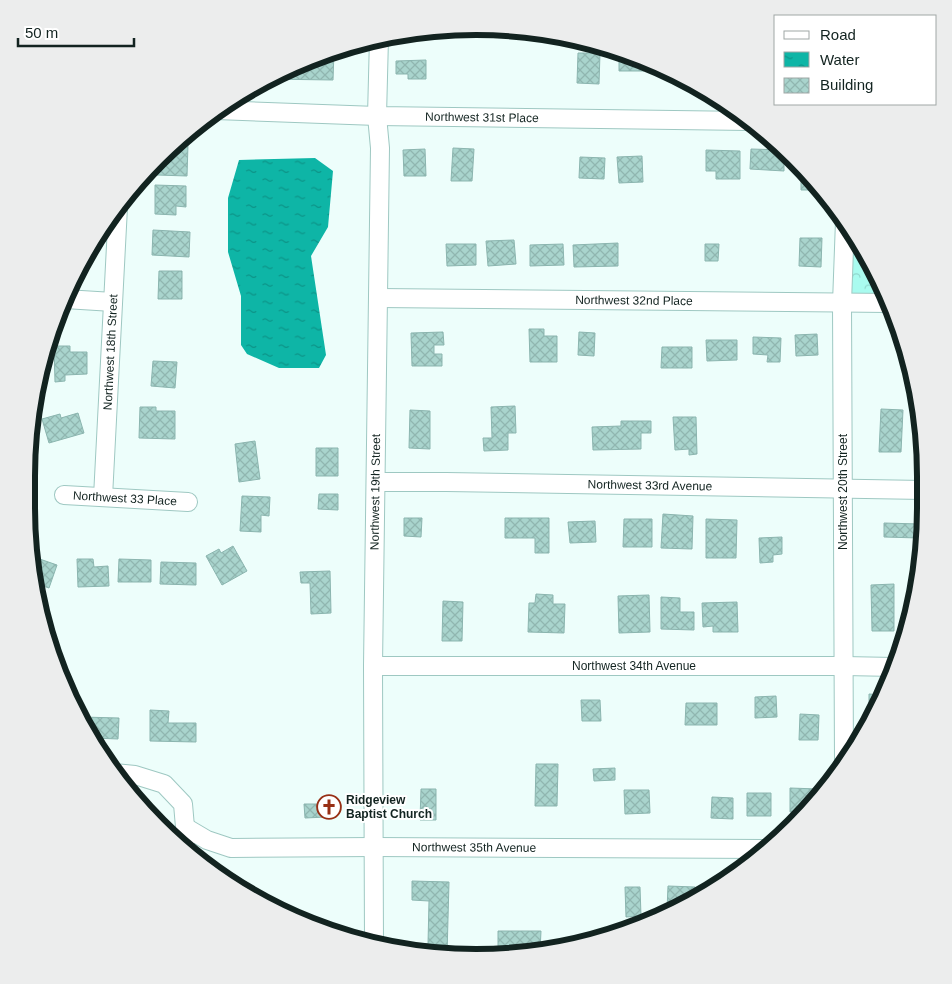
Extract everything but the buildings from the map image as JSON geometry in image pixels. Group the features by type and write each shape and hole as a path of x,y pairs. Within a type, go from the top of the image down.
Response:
{"street":[{"name":"Northwest 19th Street","path":"374,937 374,666 380,148 377,116 379,46"},
{"name":"Northwest 31st Place","path":"229,110 377,116 736,120"},
{"name":"Northwest 18th Street","path":"104,497 117,220"},
{"name":"Northwest 20th Street","path":"844,751 842,303 845,234"},
{"name":"Northwest 32nd Place","path":"379,298 881,303"},
{"path":"73,299 113,302"},
{"name":"Northwest 33rd Avenue","path":"376,482 917,490"},
{"name":"Northwest 33 Place","path":"64,495 188,502"},
{"name":"Northwest 34th Avenue","path":"374,666 844,666 887,668"},
{"path":"124,773 135,774 164,784 183,804 185,840"},
{"name":"Northwest 35th Avenue","path":"185,827 207,840 231,848 756,849"}],"green space":[{"path":"845,234 872,281 881,303 842,303"}],"water":[{"path":"315,158 333,171 328,227 311,256 326,355 319,368 279,368 247,354 241,345 241,296 228,252 228,198 239,160"}],"place":[{"name":"Ridgeview Baptist Church","path":"329,807"}]}
